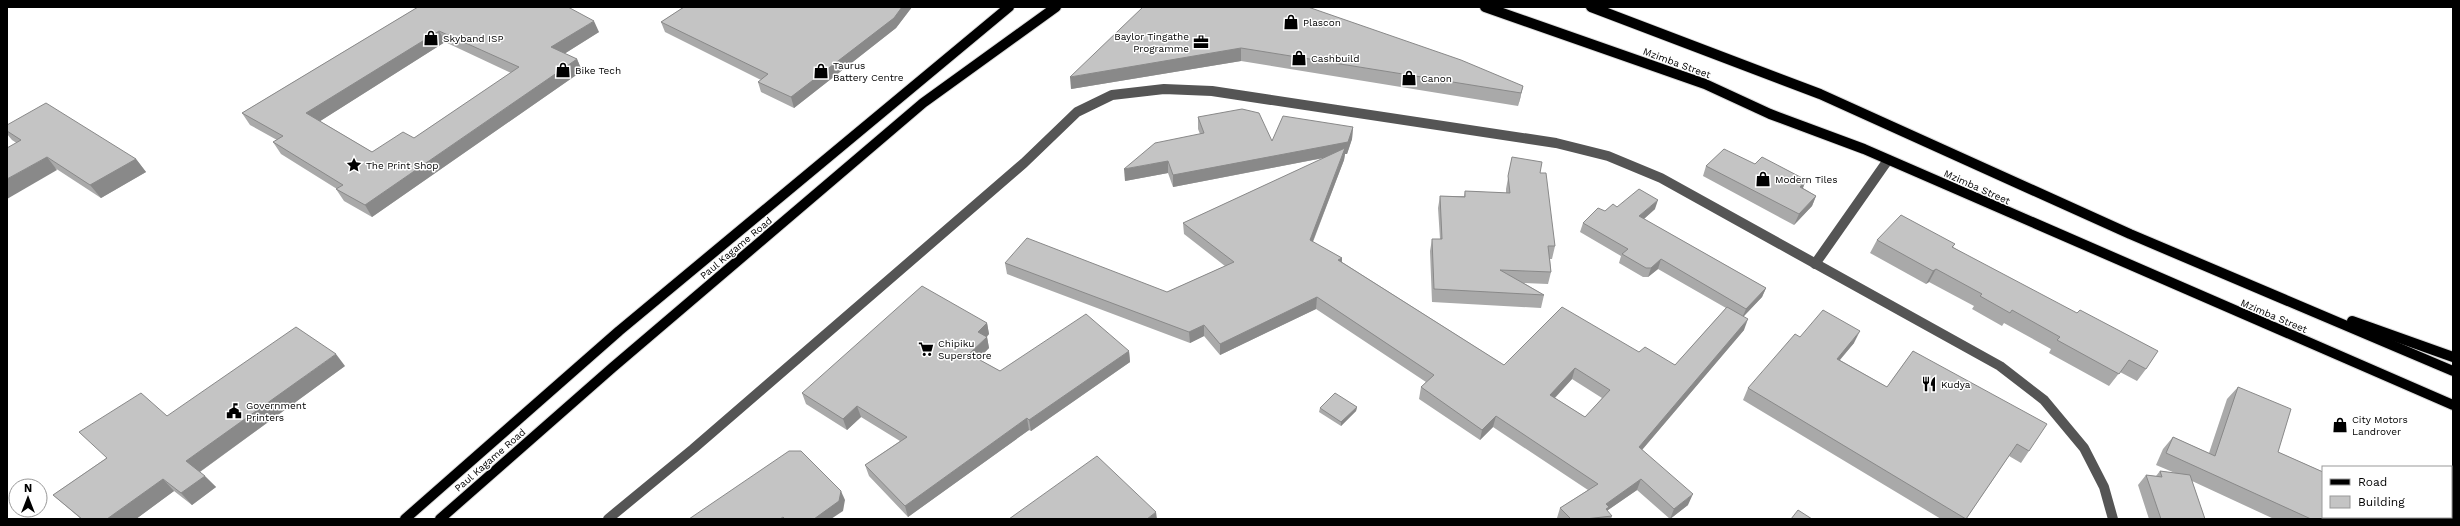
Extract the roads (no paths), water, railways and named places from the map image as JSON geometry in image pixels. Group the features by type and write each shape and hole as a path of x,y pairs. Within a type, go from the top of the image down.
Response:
{"main road":[{"path":"405,519 619,331 1009,7"},
{"name":"Paul Kagame Road","path":"440,519 612,368 923,103 1054,10 1064,7"},
{"name":"Mzimba Street","path":"1485,7 1705,84 1770,114 1888,160 2453,405"},
{"name":"Mzimba Street","path":"1591,7 1820,94 2130,234 2453,371"},
{"path":"2257,288 2453,357"}],"street":[{"path":"608,519 693,449 1024,163 1077,112 1112,95 1164,89 1212,91 1556,143 1608,156 1661,178 2000,366 2044,400 2084,448 2104,486 2113,519"},
{"path":"1815,264 1888,160"}],"place":[{"name":"Plascon","path":"1291,22"},
{"name":"Skyband ISP","path":"431,38"},
{"name":"Baylor Tingathe Programme","path":"1201,42"},
{"name":"Cashbuild","path":"1299,58"},
{"name":"Bike Tech","path":"563,70"},
{"name":"Taurus Battery Centre","path":"821,71"},
{"name":"Canon","path":"1409,78"},
{"name":"The Print Shop","path":"354,165"},
{"name":"Modern Tiles","path":"1763,179"},
{"name":"Chipiku Superstore","path":"926,349"},
{"name":"Kudya","path":"1929,384"},
{"name":"Government Printers","path":"234,411"},
{"name":"City Motors Landrover","path":"2340,425"}]}
